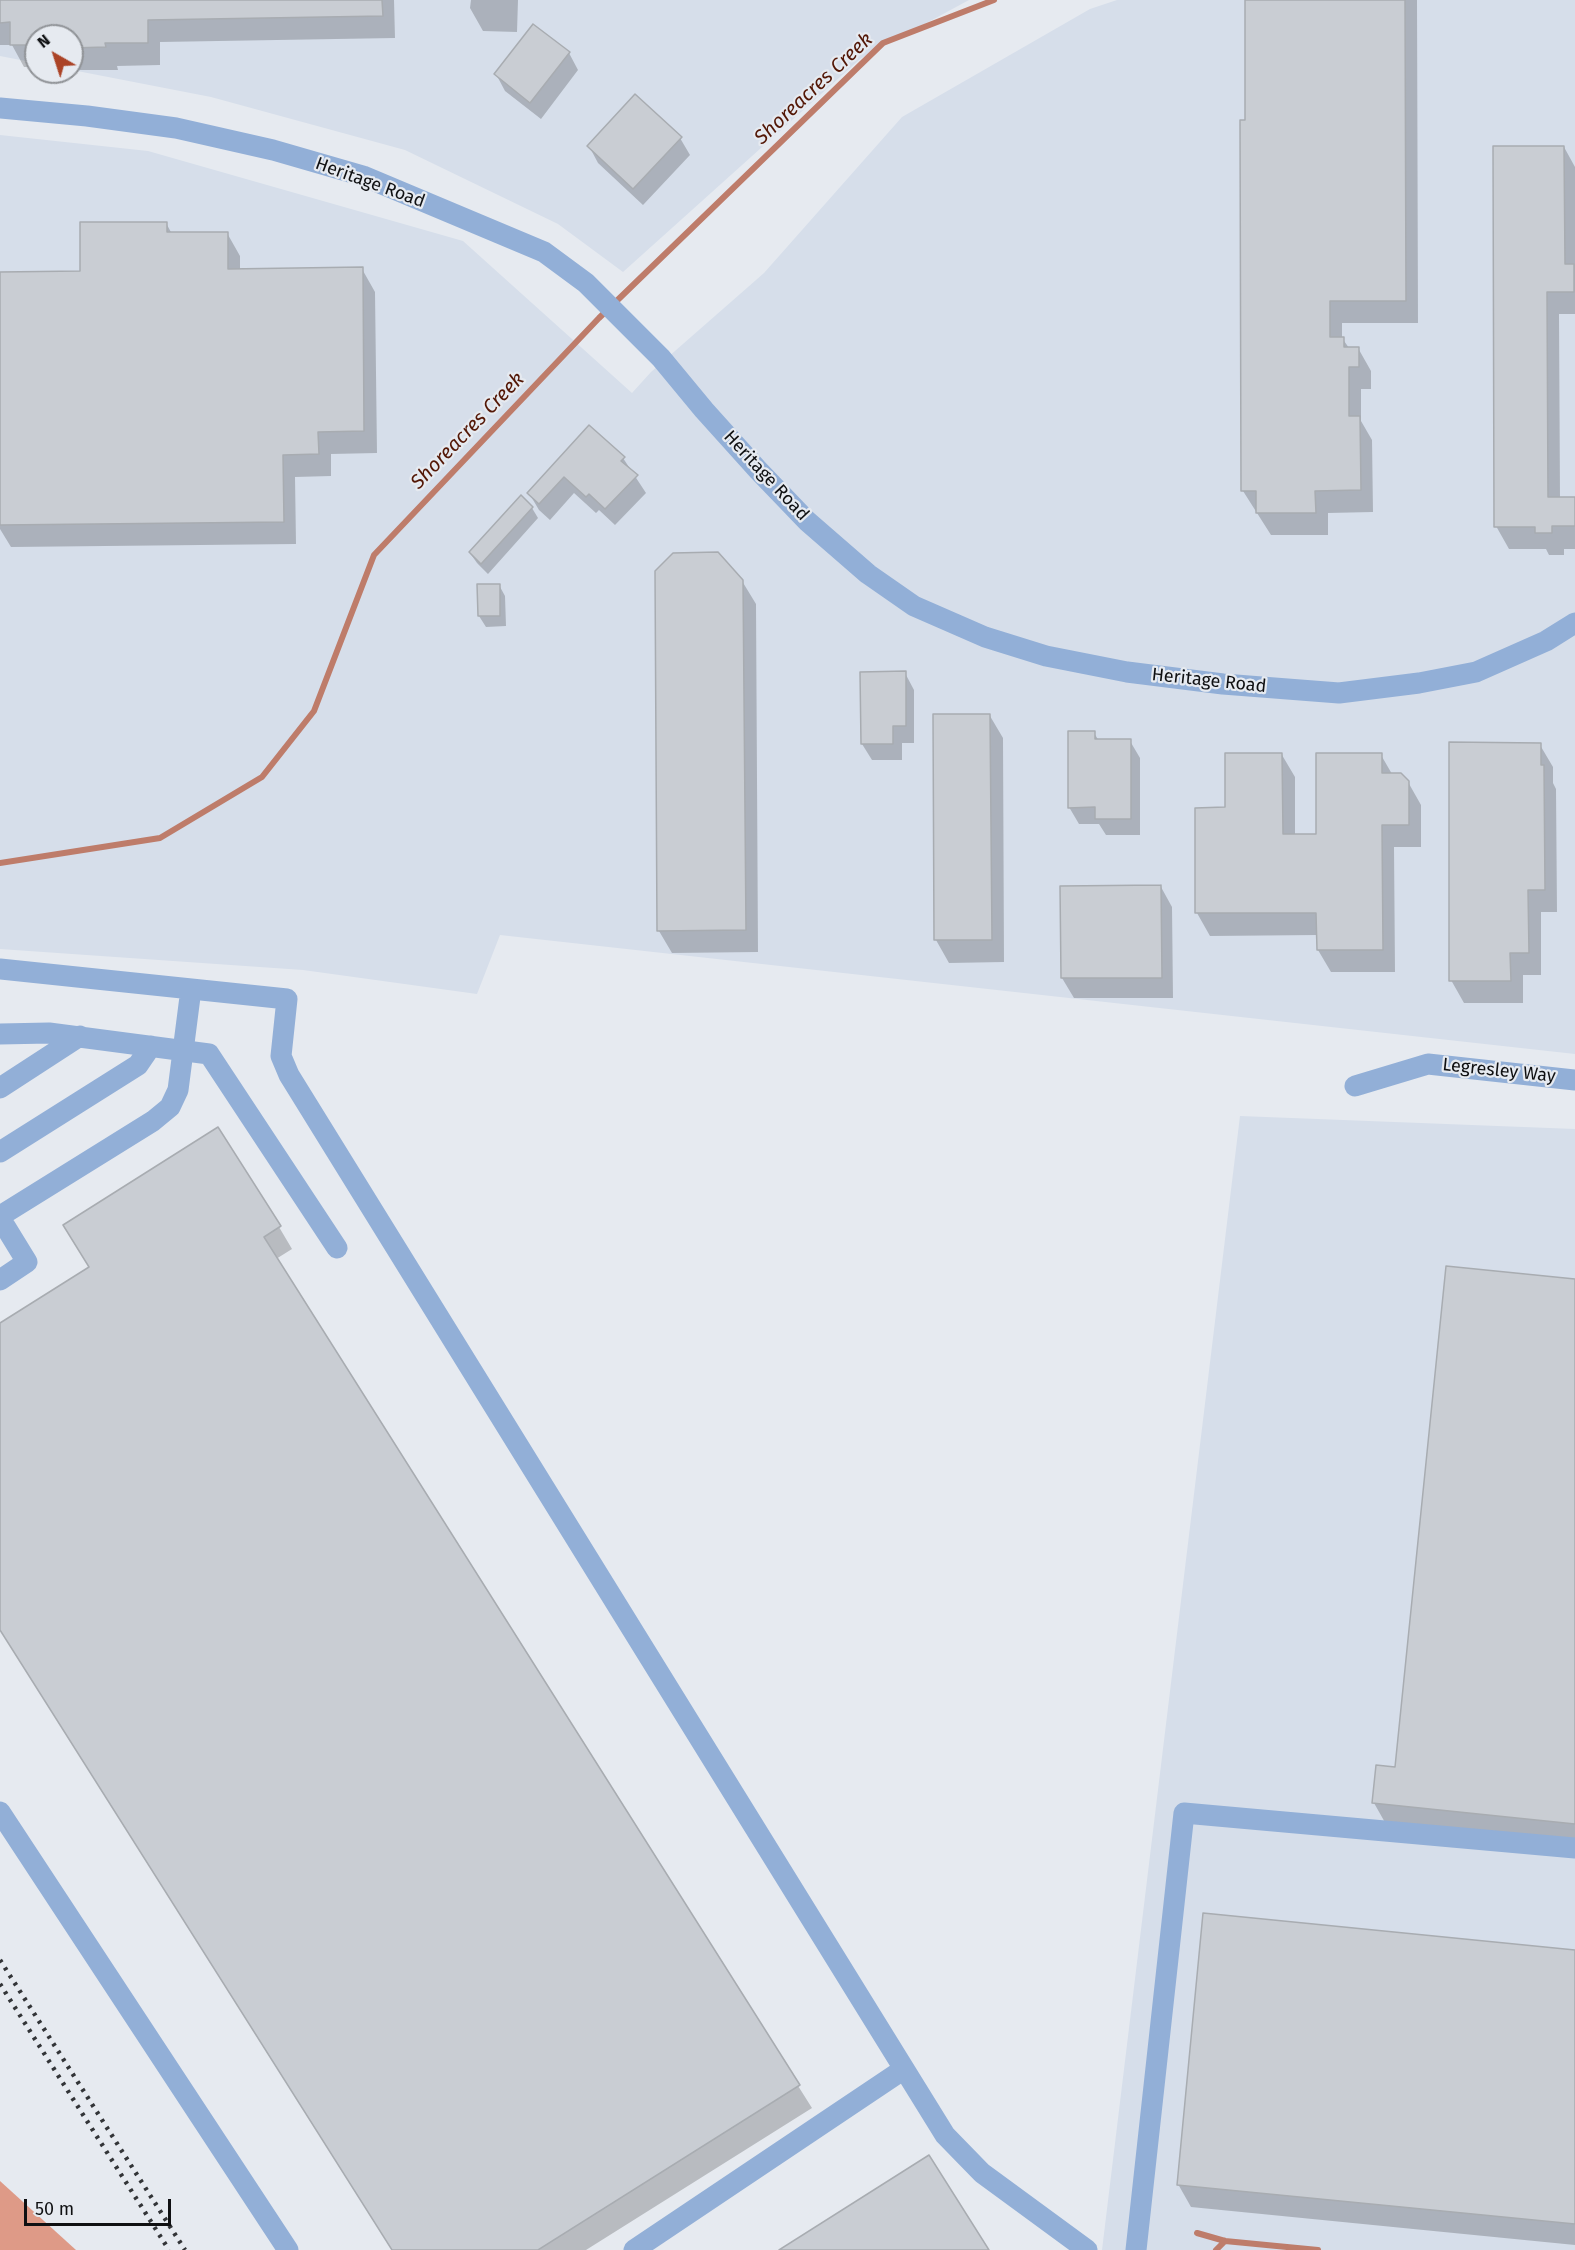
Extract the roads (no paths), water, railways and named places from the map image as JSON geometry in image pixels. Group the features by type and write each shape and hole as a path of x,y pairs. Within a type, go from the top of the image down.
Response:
{"street":[{"name":"Heritage Road","path":"0,108 87,116 176,128 273,150 363,176 544,252 586,284 661,358 759,470 807,520 868,574 914,606 985,637 1046,656 1127,672 1224,684 1339,693 1419,683 1476,672 1546,641 1575,623"},
{"path":"0,969 287,999 281,1056 289,1075 945,2135 982,2173 1087,2250"},
{"path":"0,1280 27,1262 0,1217 153,1121 170,1107 178,1090 191,989"},
{"path":"0,1034 49,1033 209,1054 337,1248"},
{"path":"0,1088 80,1036"},
{"path":"0,1152 138,1065 151,1046"},
{"name":"Legresley Way","path":"1355,1086 1428,1064 1575,1080"},
{"path":"0,1812 288,2250"},
{"path":"1136,2250 1185,1813 1575,1848"},
{"path":"634,2250 904,2069"}],"waterway":[{"name":"Shoreacres Creek","path":"0,863 160,838 262,777 314,711 374,555 599,318 883,43 994,0"},
{"path":"1197,2233 1225,2241 1318,2250"},
{"path":"1216,2250 1225,2241"}],"railway":[{"path":"0,1960 185,2250"},
{"path":"0,1984 169,2250"}]}
